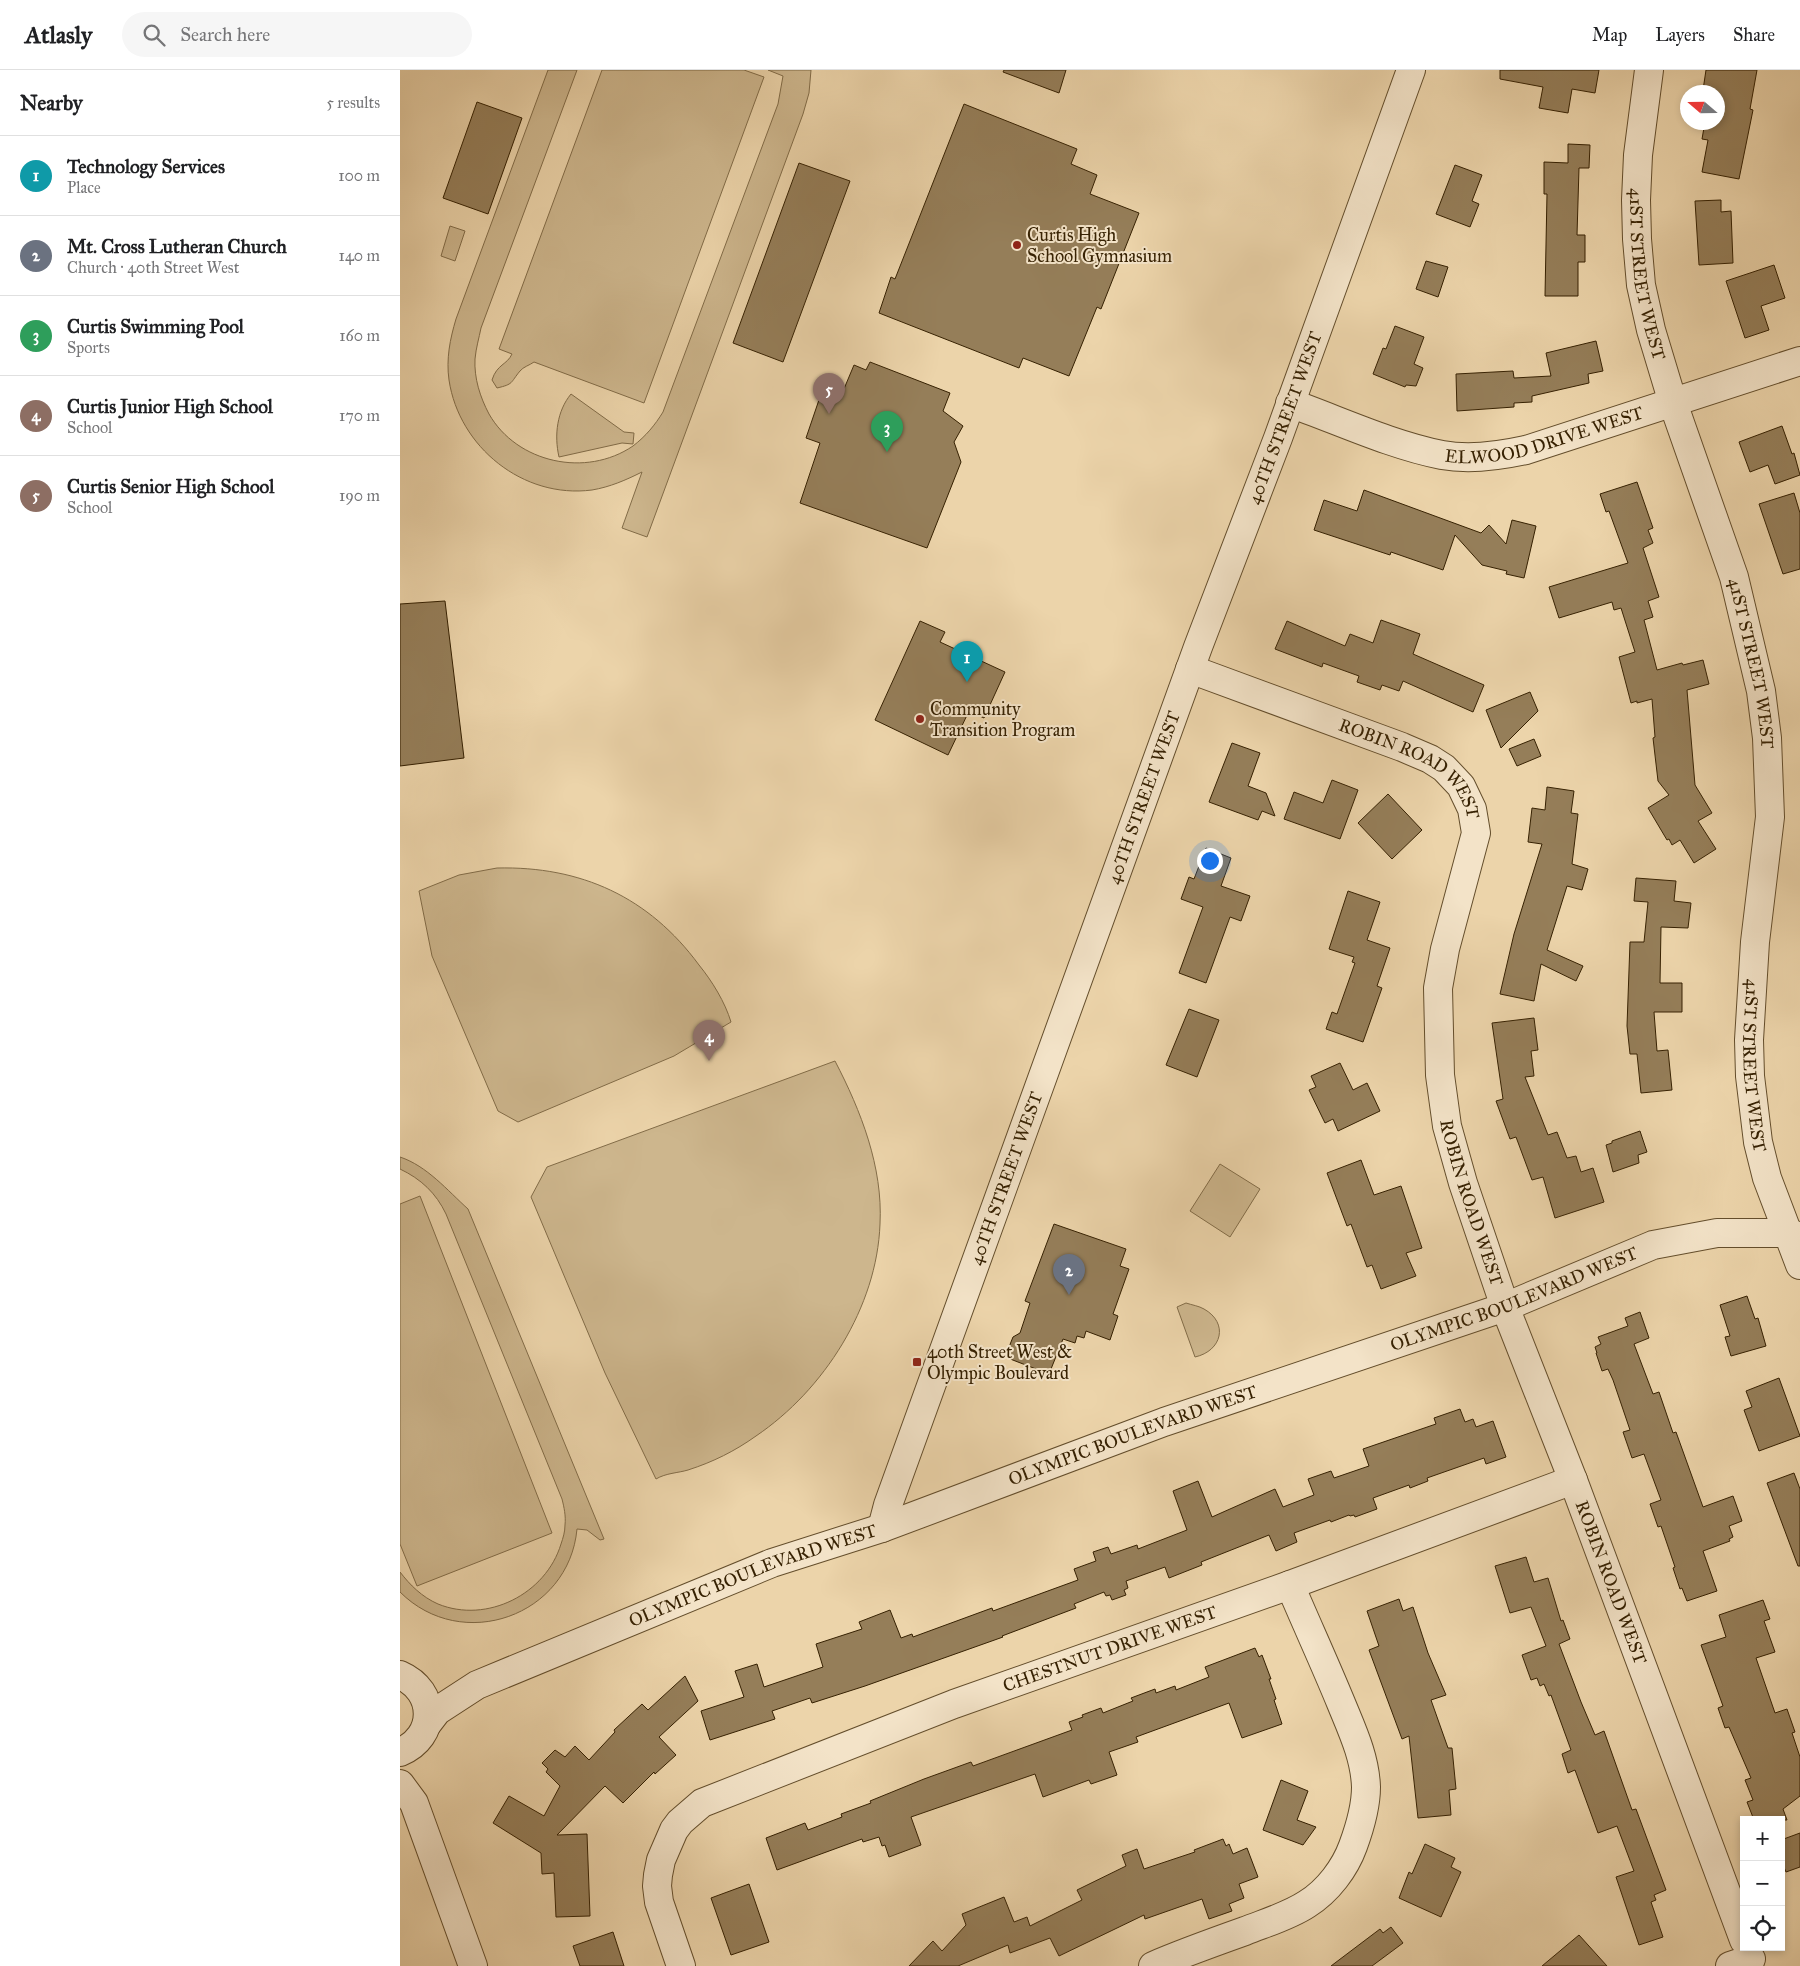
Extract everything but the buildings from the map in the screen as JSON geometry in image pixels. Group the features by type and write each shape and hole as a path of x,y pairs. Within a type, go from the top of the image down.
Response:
{"street":[{"name":"40TH STREET WEST","path":"882,1528 888,1505 1190,669 1290,403 1411,70"},
{"name":"41ST STREET WEST","path":"1649,70 1638,156 1637,239 1641,285 1651,330 1673,403 1734,577 1764,710 1770,816 1755,942 1749,1040 1750,1076 1758,1142 1766,1178 1794,1235 1800,1265"},
{"name":"ELWOOD DRIVE WEST","path":"1290,403 1411,447 1444,455 1476,457 1509,454 1526,450 1800,361"},
{"name":"ROBIN ROAD WEST","path":"1190,669 1430,759 1444,768 1461,786 1472,809 1476,834 1444,949 1438,988 1440,1075 1449,1135 1504,1307 1572,1480 1745,1956"},
{"name":"OLYMPIC BOULEVARD WEST","path":"415,1739 437,1710 477,1685 754,1570 882,1528 1164,1422 1504,1307 1653,1245 1717,1233 1794,1235"},
{"name":"CHESTNUT DRIVE WEST","path":"681,1966 662,1910 657,1886 661,1860 674,1830 680,1822 702,1803 954,1704 1290,1585 1572,1480"},
{"path":"1153,1966 1181,1953 1274,1920 1306,1905 1317,1897 1337,1875 1348,1858 1356,1838 1364,1809 1366,1787 1358,1744 1290,1585"},
{"name":"OLYMPIC BOULEVARD WEST","path":"407,1679 439,1686 477,1685"},
{"path":"407,1679 424,1695 428,1709 415,1739 417,1781 407,1794 473,1966"}],"shaded area":[{"path":"548,70 577,70 481,328 475,366 478,387 483,401 489,414 501,431 517,444 534,454 574,463 595,461 614,456 633,446 650,430 663,412 778,104 783,76 768,70 811,70 809,93 803,114 647,537 622,528 642,472 618,483 592,490 566,491 542,486 519,477 498,464 480,447 466,427 455,404 449,380 449,349 456,319"},
{"path":"602,70 744,70 764,77 644,403 534,362 521,370 506,385 497,388 492,380 499,368 512,354 499,349"},
{"path":"450,226 465,231 455,261 441,256"},
{"path":"571,394 624,432 634,433 633,444 622,443 559,457 558,424 566,401"},
{"path":"497,868 528,869 557,873 585,880 611,890 635,904 658,921 679,941 699,965 718,992 731,1022 674,1056 518,1122 498,1111 432,956 419,891 459,875"},
{"path":"835,1061 845,1080 868,1140 878,1182 880,1203 877,1255 869,1286 857,1315 842,1344 824,1371 804,1395 781,1417 756,1436 724,1456 697,1467 664,1475 656,1479 605,1373 531,1197 547,1167"},
{"path":"400,1157 428,1172 468,1209 604,1539 600,1540 587,1530 577,1529 570,1559 555,1584 534,1604 509,1616 481,1622 453,1621 425,1611 400,1592 400,1572 412,1586 427,1598 438,1604 457,1609 476,1610 494,1607 512,1600 528,1590 542,1577 553,1562 564,1533 564,1508 446,1214 438,1200 427,1187 415,1177 400,1169"},
{"path":"1220,1164 1260,1189 1230,1237 1190,1211"},
{"path":"420,1196 552,1533 417,1586 400,1544 400,1204"},
{"path":"1186,1303 1202,1308 1212,1315 1219,1329 1219,1336 1211,1349 1195,1357 1177,1307"}],"place":[{"name":"Curtis High School Gymnasium","path":"1017,245"},
{"name":"Curtis Senior High School","path":"829,414"},
{"name":"Curtis Swimming Pool","path":"887,452"},
{"name":"Technology Services","path":"967,682"},
{"name":"Community Transition Program","path":"920,719"},
{"name":"Curtis Junior High School","path":"709,1061"},
{"name":"Mt. Cross Lutheran Church","path":"1069,1295"},
{"name":"40th Street West & Olympic Boulevard","path":"917,1362"}]}
